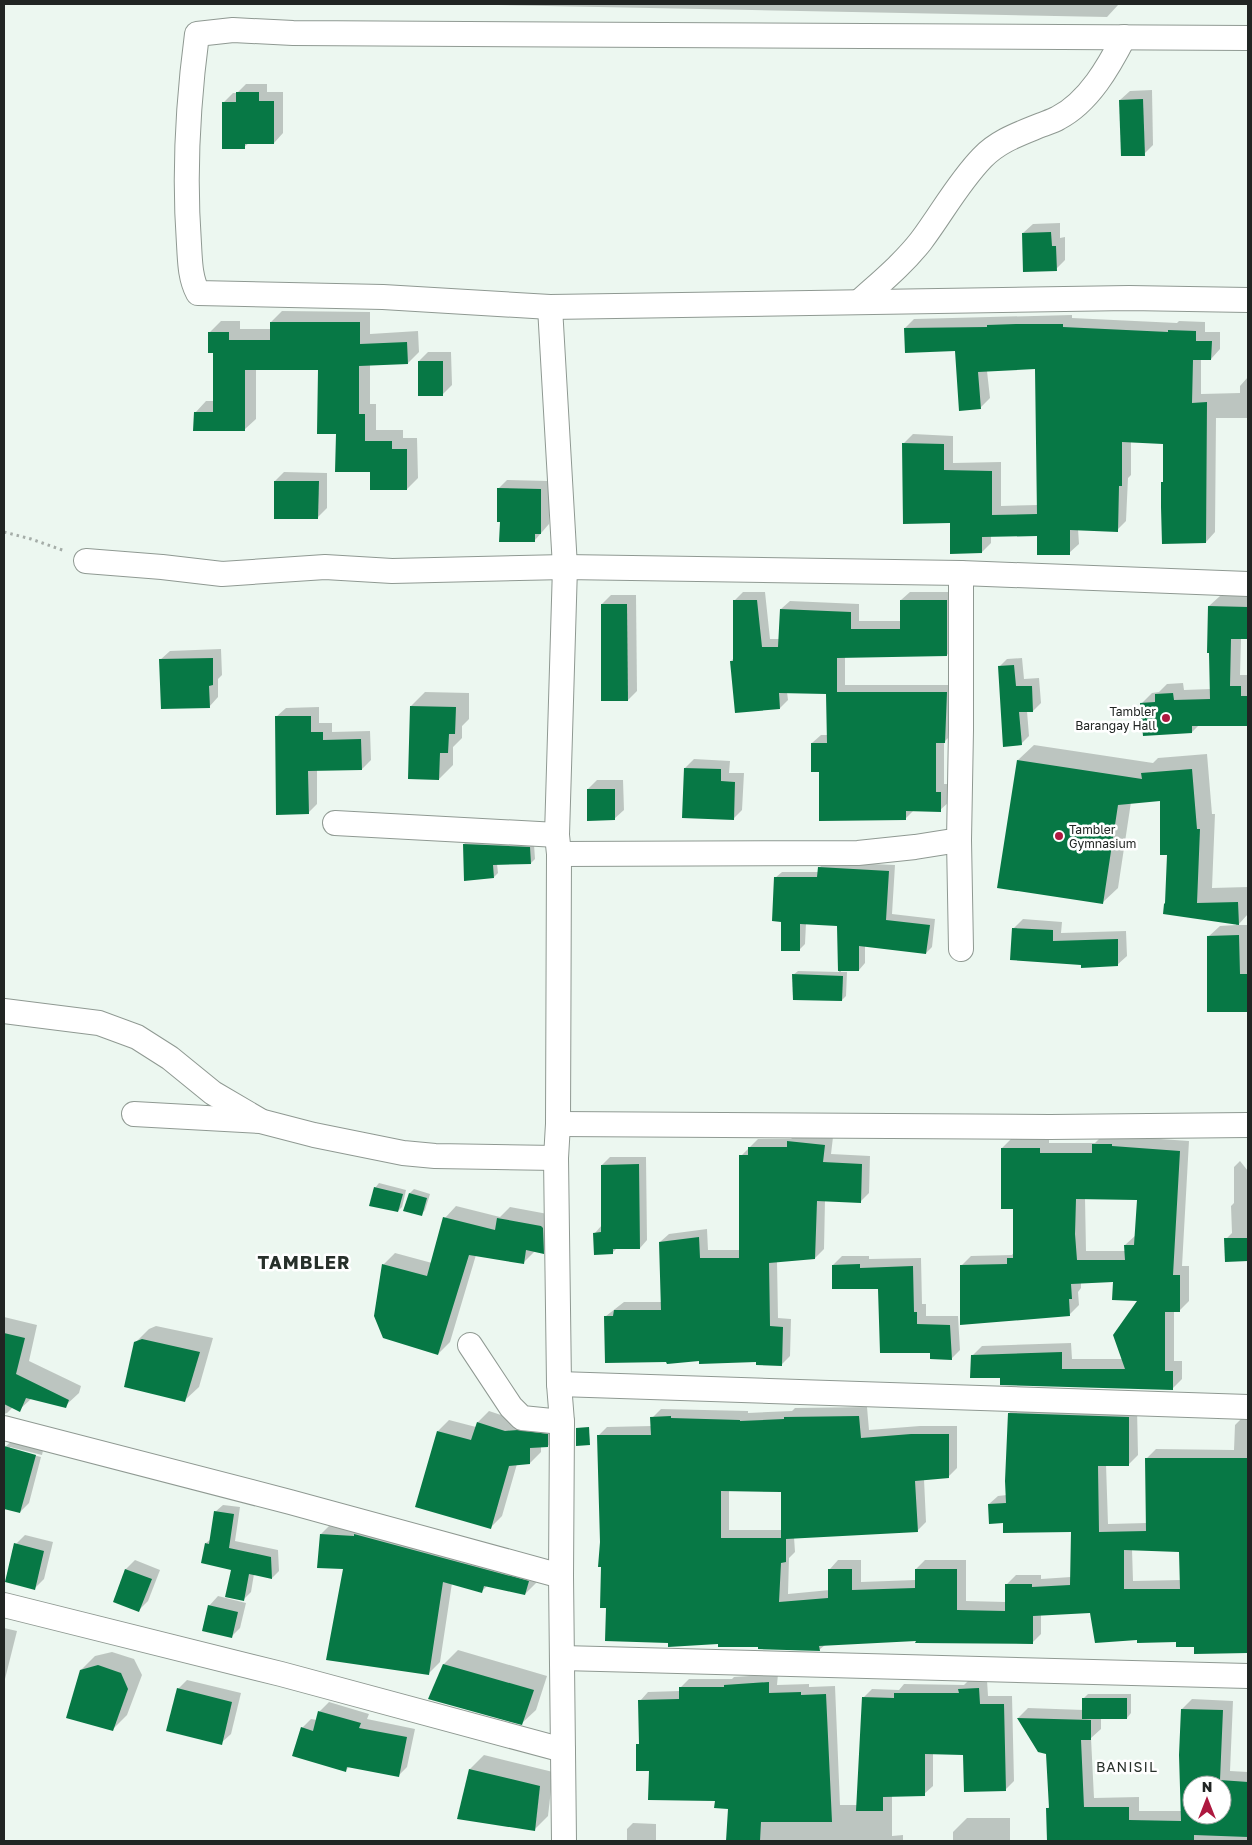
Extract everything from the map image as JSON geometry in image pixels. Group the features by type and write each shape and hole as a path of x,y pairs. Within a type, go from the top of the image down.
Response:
{"street":[{"path":"1248,38 293,33 233,30 197,34 192,70 187,216 191,271 198,293 383,297 550,308 1129,298 1248,300"},
{"path":"859,302 900,265 921,241 955,191 982,158 1001,142 1058,118 1078,104 1116,54 1124,37"},
{"path":"550,308 565,567 558,844 558,1124 556,1158 559,1384 562,1422 561,1576 564,1841"},
{"path":"86,561 222,574 325,567 392,571 565,567 961,573 1248,584"},
{"path":"961,573 962,730 959,840 961,949"},
{"path":"335,823 558,844 858,853 959,840"},
{"path":"4,1011 99,1023 137,1037 170,1058 212,1093 260,1121"},
{"path":"134,1114 260,1121 314,1135 403,1152 435,1156 556,1158"},
{"path":"558,1124 1050,1128 1248,1125"},
{"path":"470,1345 511,1407 522,1418 562,1422"},
{"path":"559,1384 1248,1407"},
{"path":"4,1428 290,1502 561,1576"},
{"path":"4,1605 281,1674 563,1750"},
{"path":"562,1658 1248,1676"}],"path":[{"path":"4,532 31,538 86,561"}],"building":[{"path":"236,92 259,92 259,101 274,101 274,144 245,144 245,149 222,149 222,102 236,102"},
{"path":"1143,99 1145,156 1121,156 1119,100"},
{"path":"1051,232 1052,246 1056,246 1057,271 1023,272 1022,233"},
{"path":"270,322 360,322 360,344 407,342 408,364 359,366 359,414 365,414 365,441 392,441 392,449 407,449 407,490 370,490 370,472 335,472 336,434 317,434 318,370 245,370 245,431 193,431 194,412 213,412 213,353 208,353 208,332 229,332 229,340 270,340"},
{"path":"1063,324 1063,327 1168,332 1168,330 1196,331 1196,341 1212,341 1211,360 1193,360 1192,403 1207,402 1206,543 1162,544 1161,482 1163,482 1163,444 1122,442 1122,486 1119,486 1118,532 1070,530 1070,555 1037,555 1037,536 982,537 982,553 950,554 950,523 903,524 902,443 944,444 944,470 992,471 992,515 1037,514 1035,369 978,372 981,409 959,411 955,351 905,353 904,328 987,327 987,325"},
{"path":"418,361 443,361 443,396 418,396"},
{"path":"274,481 319,481 318,519 274,519"},
{"path":"497,488 541,489 541,534 535,534 535,542 499,542 500,522 497,522"},
{"path":"733,600 757,600 762,647 778,647 780,609 851,612 851,629 900,629 900,600 947,600 947,656 837,658 837,692 947,692 945,743 936,743 936,792 941,792 941,812 906,811 906,820 819,821 819,772 811,772 811,743 827,743 826,694 779,693 780,709 735,713 730,661 733,661"},
{"path":"601,604 627,604 628,701 601,701"},
{"path":"1208,606 1248,607 1248,639 1231,639 1230,686 1241,686 1241,696 1248,696 1248,726 1192,726 1192,733 1143,736 1140,703 1155,702 1155,694 1173,693 1174,700 1210,699 1209,653 1207,653"},
{"path":"213,658 213,685 209,686 210,708 161,709 159,659"},
{"path":"1014,665 1016,686 1032,686 1033,712 1019,712 1022,745 1003,747 998,666"},
{"path":"410,706 456,707 455,734 449,734 448,753 440,753 439,780 408,779"},
{"path":"275,716 311,716 311,732 323,732 323,740 361,739 362,770 308,771 309,814 276,815"},
{"name":"Tambler Gymnasium","path":"1017,760 1142,779 1141,773 1192,769 1197,829 1200,829 1197,903 1238,902 1239,925 1163,914 1167,855 1160,855 1160,801 1118,805 1103,904 997,888"},
{"path":"684,768 721,769 721,781 735,782 734,820 682,818"},
{"path":"587,789 615,789 615,820 587,821"},
{"path":"463,844 530,847 531,864 493,865 494,878 464,881"},
{"path":"818,867 889,871 886,920 930,925 926,954 859,946 859,971 838,971 837,926 800,924 800,951 781,951 781,922 772,921 774,877 817,877"},
{"path":"1012,928 1053,930 1053,941 1118,939 1118,966 1081,968 1081,965 1010,960"},
{"path":"1239,935 1240,974 1247,974 1247,1012 1207,1012 1207,936"},
{"path":"792,974 843,976 842,1001 793,1000"},
{"path":"787,1141 825,1145 823,1162 862,1164 861,1203 817,1201 815,1259 769,1263 770,1326 783,1327 782,1366 756,1365 756,1362 699,1364 699,1361 667,1364 666,1362 605,1363 604,1316 613,1316 614,1310 661,1310 659,1242 699,1237 700,1258 739,1258 739,1155 748,1155 748,1147 787,1147"},
{"path":"1092,1144 1112,1144 1112,1146 1180,1151 1173,1275 1180,1275 1180,1312 1165,1312 1165,1371 1173,1371 1173,1390 1000,1385 1000,1378 970,1378 971,1355 1062,1352 1062,1369 1125,1369 1113,1335 1137,1301 1112,1300 1113,1282 1071,1284 1072,1299 1069,1299 1070,1316 960,1325 960,1265 1007,1264 1007,1258 1013,1258 1013,1209 1001,1209 1001,1148 1040,1148 1040,1153 1092,1153","holes":["1076,1199 1137,1200 1134,1245 1124,1245 1125,1260 1077,1260 1075,1234"]},
{"path":"639,1164 640,1249 613,1249 613,1254 594,1255 593,1233 601,1232 601,1165"},
{"path":"374,1187 403,1194 398,1212 369,1206"},
{"path":"409,1193 427,1198 422,1216 403,1211"},
{"path":"443,1217 495,1230 497,1218 541,1226 543,1228 544,1254 526,1250 524,1264 469,1255 438,1355 383,1338 374,1316 382,1264 427,1276"},
{"path":"1224,1238 1248,1238 1248,1261 1225,1262"},
{"path":"860,1264 860,1268 913,1266 914,1312 917,1312 917,1324 950,1325 952,1360 930,1359 930,1353 880,1353 878,1289 832,1289 832,1265"},
{"path":"4,1333 25,1338 16,1374 69,1400 66,1408 26,1398 20,1412 4,1404"},
{"path":"142,1339 200,1352 185,1402 124,1387 134,1342"},
{"path":"1008,1413 1129,1417 1129,1466 1098,1466 1099,1532 1146,1531 1145,1458 1248,1458 1248,1653 1194,1654 1194,1647 1176,1647 1176,1642 1137,1643 1137,1640 1095,1643 1090,1613 1033,1616 1033,1644 915,1643 916,1641 819,1646 820,1651 758,1649 758,1647 718,1647 718,1644 668,1647 668,1643 605,1641 606,1608 600,1608 601,1567 598,1567 600,1542 597,1435 651,1435 650,1417 671,1416 671,1418 740,1421 784,1419 784,1417 859,1416 861,1438 911,1434 949,1434 949,1478 915,1481 918,1532 786,1539 786,1562 781,1563 779,1602 828,1598 828,1569 852,1569 852,1590 915,1588 915,1569 957,1569 957,1610 1005,1611 1005,1584 1032,1584 1032,1587 1070,1585 1071,1532 1003,1533 1003,1523 989,1524 988,1504 1006,1503","holes":["721,1491 781,1492 781,1538 721,1538","1124,1550 1179,1552 1180,1589 1124,1589"]},
{"path":"477,1422 505,1431 518,1430 548,1434 548,1447 530,1448 530,1464 509,1466 491,1529 415,1507 437,1431 471,1440"},
{"path":"589,1427 590,1445 576,1446 576,1428"},
{"path":"4,1446 36,1455 20,1513 4,1509"},
{"path":"214,1511 234,1514 229,1548 271,1557 272,1579 249,1574 244,1601 225,1597 231,1570 201,1563 205,1543 209,1544"},
{"path":"320,1534 354,1536 354,1534 529,1581 525,1595 484,1586 482,1593 443,1582 429,1675 326,1660 343,1569 317,1568"},
{"path":"14,1543 44,1551 35,1590 5,1582"},
{"path":"125,1569 152,1579 139,1612 113,1602"},
{"path":"208,1605 238,1612 232,1638 202,1631"},
{"path":"443,1664 534,1690 522,1725 428,1699"},
{"path":"98,1665 121,1673 128,1689 113,1731 66,1718 80,1670"},
{"path":"769,1682 769,1693 801,1692 801,1695 826,1694 832,1822 761,1822 760,1841 726,1841 728,1809 714,1808 715,1801 648,1800 649,1771 636,1771 636,1744 639,1744 638,1700 679,1699 679,1687 724,1687 724,1685"},
{"path":"177,1688 232,1702 222,1745 166,1731"},
{"path":"979,1688 980,1704 1004,1704 1006,1791 964,1792 963,1755 925,1754 925,1796 883,1797 883,1811 856,1811 862,1697 894,1698 894,1693 959,1693 958,1689"},
{"path":"1082,1698 1127,1698 1127,1719 1082,1719"},
{"path":"1181,1709 1223,1710 1220,1775 1182,1775 1182,1825 1232,1825 1232,1781 1248,1782 1248,1837 1194,1835 1194,1841 1047,1841 1046,1808 1049,1808 1046,1754 1038,1752 1017,1718 1091,1720 1091,1740 1081,1740 1084,1807 1129,1807 1129,1820 1181,1821 1179,1755"},
{"path":"318,1711 361,1723 359,1728 407,1737 399,1777 347,1767 346,1772 292,1756 301,1727 313,1731"},
{"path":"469,1769 540,1786 535,1831 457,1819"}],"place":[{"name":"Tambler Barangay Hall","path":"1166,718"},
{"name":"Tambler Gymnasium","path":"1059,836"}],"district":[{"name":"TAMBLER","path":"304,1262"},
{"name":"BANISIL","path":"1127,1766"}]}
